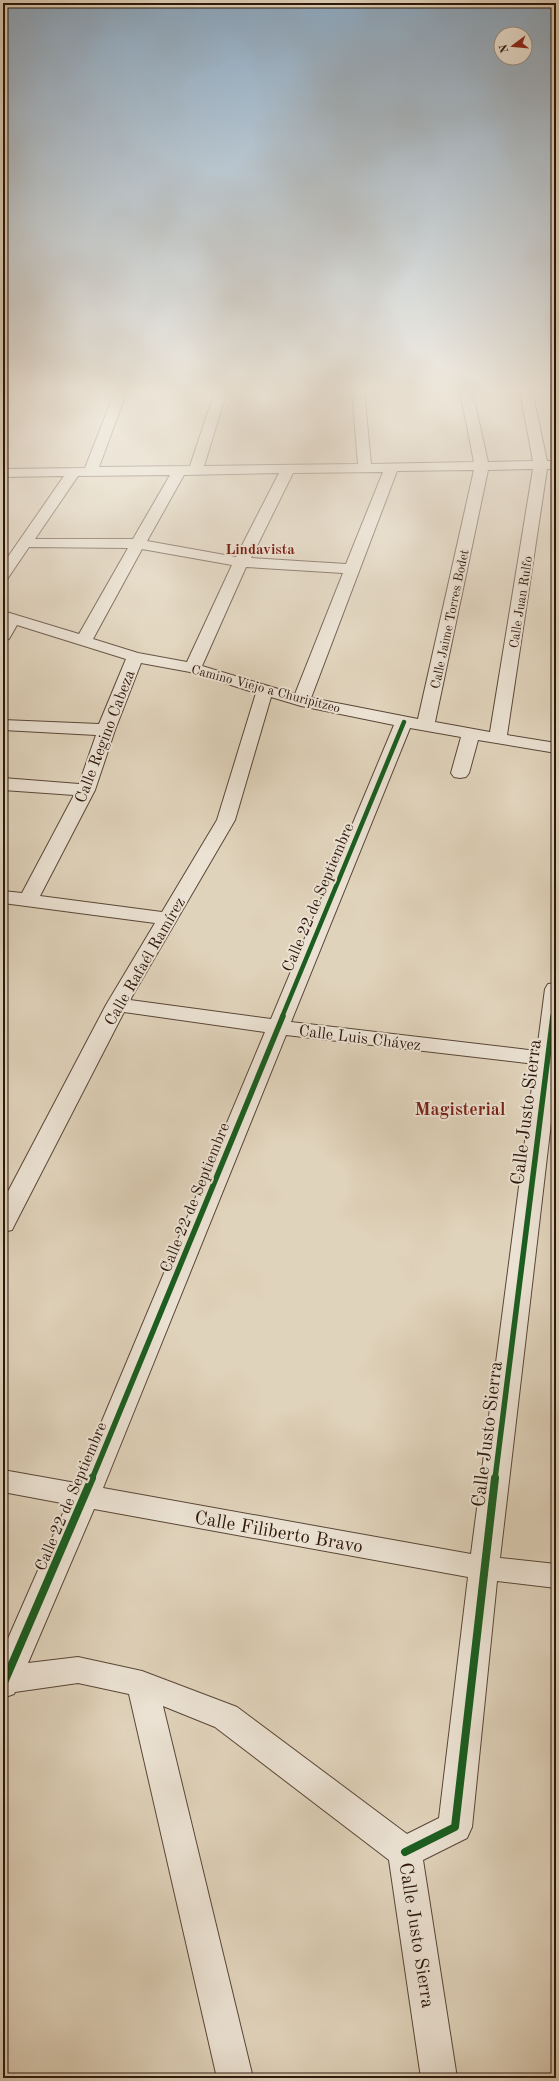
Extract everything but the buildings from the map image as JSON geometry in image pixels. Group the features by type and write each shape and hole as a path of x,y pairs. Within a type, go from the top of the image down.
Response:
{"street":[{"path":"3,575 63,488"},
{"path":"84,640 169,488"},
{"path":"193,668 241,562 279,488"},
{"path":"301,701 383,488"},
{"name":"Calle Jaime Torres Bodet","path":"415,724 476,488"},
{"name":"Calle Juan Rulfo","path":"498,738 545,488"},
{"path":"26,543 138,544 241,562 352,569"},
{"name":"Camino Viejo a Churipitzeo","path":"7,617 135,656 193,668 301,701 415,724 556,748"},
{"path":"3,636 7,617"},
{"name":"Calle Regino Cabeza","path":"28,900 86,790 106,730 135,656"},
{"name":"Calle Rafaél Ramírez","path":"3,1224 117,1005 226,820 265,690"},
{"name":"Calle 22 de Septiembre","path":"3,1682 85,1496 278,1027 415,724"},
{"path":"3,725 106,730"},
{"path":"460,772 471,734"},
{"path":"3,784 86,790"},
{"path":"3,897 169,919"},
{"name":"Calle Justo Sierra","path":"439,2078 405,1852 456,1827 484,1568 551,1060 556,989"},
{"name":"Calle Luis Chávez","path":"117,1005 278,1027 551,1060"},
{"name":"Calle Filiberto Bravo","path":"3,1481 484,1568 556,1576"},
{"path":"3,1682 78,1670 142,1684 226,1717 405,1852"},
{"path":"142,1684 235,2078"}],"cycle path":[{"path":"3,1685 85,1496 404,722"},
{"path":"405,1852 455,1827 484,1568 556,989"}],"district":[{"name":"Lindavista","path":"260,549"},
{"name":"Magisterial","path":"460,1109"}]}
